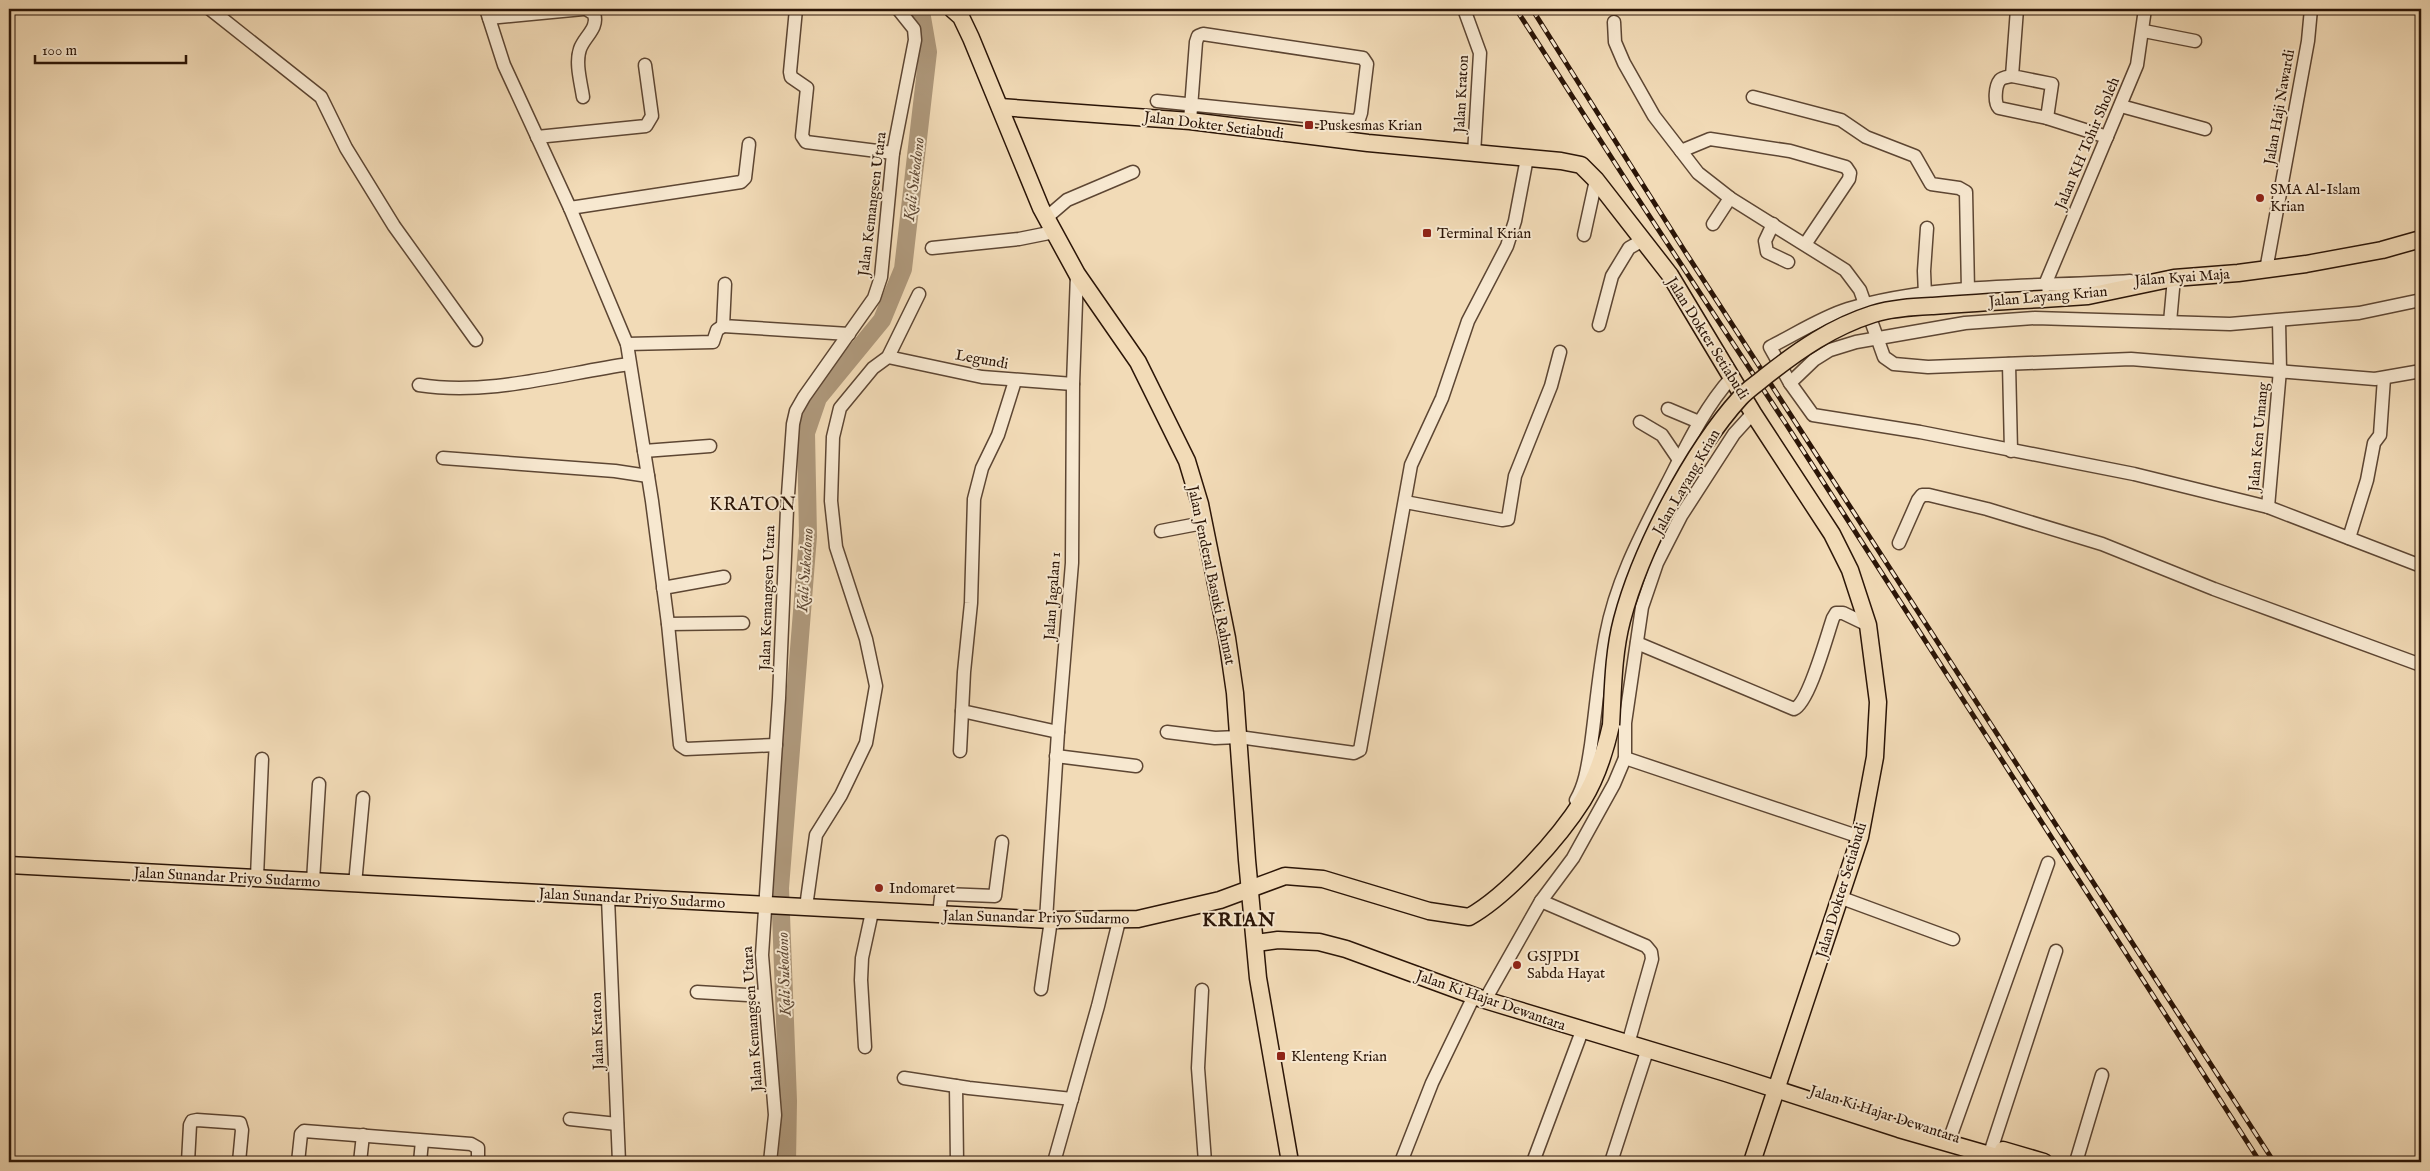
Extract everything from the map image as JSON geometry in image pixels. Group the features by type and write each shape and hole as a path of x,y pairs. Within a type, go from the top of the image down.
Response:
{"main road":[{"name":"Jalan Jenderal Basuki Rahmat","path":"960,12 1050,225 1077,274 1138,362 1187,461 1200,504 1228,638 1239,737 1247,860 1258,978 1290,1162"},
{"name":"Jalan Dokter Setiabudi","path":"1000,107 1191,112 1474,154 1561,161 1581,165 1596,180 1670,275 1752,411 1832,534 1850,570 1868,625 1878,702 1875,757 1860,837 1752,1162"},
{"name":"Jalan Kyai Maja","path":"2174,281 2266,270 2368,253 2421,239"},
{"name":"Jalan Layang Krian","path":"1556,834 1583,800 1605,752 1611,725 1614,676 1621,622 1638,569 1689,469 1719,424 1741,397 1800,349 1840,326 1875,314 2043,293 2088,296 2174,281"},
{"name":"Jalan Sunandar Priyo Sudarmo","path":"9,865 257,877 608,898 803,906 872,912 1049,920 1119,921 1172,913 1251,889 1285,876 1313,877 1429,911 1469,917 1499,897 1556,834"},
{"name":"Jalan Ki Hajar Dewantara","path":"1256,942 1278,940 1319,942 1346,949 1480,998 1582,1031 1726,1073 1743,1070 1899,1129 2014,1162"},
{"name":"Jalan Ki Hajar Dewantara","path":"1777,1084 2044,1162"}],"street":[{"path":"210,9 321,97 346,148 394,226 476,340"},
{"path":"583,97 579,66 580,50 595,25 596,18 594,14 585,9 487,13 504,65 570,208 627,344 648,476 668,624 678,740 682,747 776,745"},
{"path":"796,9 790,72 791,77 807,88 802,136 806,142 893,153"},
{"name":"Jalan Kemangsen Utara","path":"770,1162 775,1114 762,955 770,905 776,745 793,424 796,411 804,397 874,298 881,277 893,153 915,40 914,29 898,9"},
{"name":"Jalan Kraton","path":"1464,9 1480,53 1474,154"},
{"path":"2012,76 2017,9"},
{"name":"Jalan KH Tohir Sholeh","path":"2043,293 2137,65 2144,31 2145,9"},
{"name":"Jalan Haji Nawardi","path":"2266,270 2308,41 2312,9"},
{"path":"1614,22 1615,42 1624,63 1654,116 1698,173 1730,198 1806,243 1845,270 1860,290 1884,357 1894,364 1928,367 2132,360 2384,378 2421,371"},
{"path":"2144,31 2195,40"},
{"path":"1157,101 1191,112 1354,121 1358,119 1361,113 1368,64 1363,58 1203,34 1198,36 1196,42 1191,112"},
{"path":"537,137 646,126 652,116 645,65"},
{"path":"2046,118 2052,84 2012,76 1999,82 1996,106 1999,108 2046,118 2107,138"},
{"path":"1753,97 1841,120 1870,139 1915,156 1930,184 1959,188 1966,192 1968,290"},
{"path":"2121,106 2205,129"},
{"path":"1681,151 1710,139 1790,151 1846,167 1850,172 1849,179 1806,243"},
{"path":"570,208 741,182 745,178 748,144"},
{"path":"1167,732 1215,738 1239,737 1359,752 1412,465 1442,398 1468,321 1507,246 1515,221 1527,158"},
{"path":"932,248 1019,239 1050,225 1067,200 1133,172"},
{"path":"1584,235 1596,180"},
{"path":"1713,224 1730,198"},
{"path":"1773,224 1765,241 1767,252 1788,262"},
{"path":"1925,295 1924,271 1927,228"},
{"path":"1599,325 1612,276 1629,248 1643,240"},
{"name":"Jalan Jagalan 1","path":"1041,989 1049,920 1056,756 1072,563 1073,384 1077,274"},
{"path":"2171,319 2174,281"},
{"path":"723,326 725,284"},
{"path":"2043,293 1968,290 1925,295 1868,308 1845,310 1770,347 1789,381 1813,414 1920,432 2134,474 2268,507 2421,566"},
{"path":"803,906 816,835 859,760 866,744 876,686 866,639 836,547 831,501 833,437 840,408 873,368 888,357 919,294"},
{"path":"1789,381 1814,360 1830,350 1875,333 2035,318 2171,319 2230,324 2279,321 2359,312 2421,300"},
{"name":"Jalan Ken Umang","path":"2268,507 2280,370 2279,321"},
{"path":"627,344 713,342 717,330 723,326 849,334"},
{"path":"1405,502 1502,520 1508,519 1515,476 1551,386 1560,352"},
{"name":"Legundi","path":"888,357 982,377 1073,384"},
{"path":"420,385 448,390 502,386 630,364"},
{"path":"2009,364 2012,451"},
{"path":"2349,538 2366,480 2374,443 2380,435 2384,378"},
{"path":"960,751 971,603 974,499 982,468 998,435 1016,381"},
{"path":"1556,834 1580,794 1586,774 1606,635 1614,603 1632,551 1700,422 1719,392 1735,383"},
{"path":"1668,409 1700,422"},
{"path":"1401,1162 1432,1083 1480,998 1541,902 1573,858 1614,784 1624,758 1625,723 1642,607 1652,560 1734,434 1752,411"},
{"path":"1640,422 1662,435 1679,460"},
{"path":"644,451 710,446"},
{"path":"443,458 615,471 648,476"},
{"path":"1899,543 1918,500 1922,495 1929,495 1987,509 2102,544 2214,589 2421,665"},
{"path":"1161,531 1204,523"},
{"path":"1632,551 1652,560"},
{"path":"663,588 724,578"},
{"path":"1637,643 1794,709 1798,707 1806,694 1836,613 1843,613 1868,625"},
{"path":"668,624 743,622"},
{"path":"962,711 1058,732"},
{"path":"1056,756 1136,766"},
{"path":"1624,758 1860,837"},
{"path":"257,877 262,759"},
{"path":"314,881 319,784"},
{"path":"356,884 363,798"},
{"path":"939,915 940,901 944,894 994,896 1002,842"},
{"path":"1951,1135 2048,862"},
{"path":"1839,897 1952,939"},
{"name":"Jalan Kraton","path":"608,898 619,1162"},
{"path":"1541,902 1646,946 1651,952 1652,959 1628,1044"},
{"path":"865,1047 861,980 862,958 872,912"},
{"path":"1054,1162 1119,921"},
{"path":"1992,1147 2056,951"},
{"path":"1202,990 1198,1068 1205,1162"},
{"path":"697,992 764,996"},
{"path":"1533,1162 1582,1031"},
{"path":"1611,1162 1647,1051"},
{"path":"2076,1162 2102,1074"},
{"path":"904,1078 1072,1100"},
{"path":"956,1086 957,1162"},
{"path":"570,1119 617,1124"},
{"path":"188,1162 190,1125 192,1121 197,1120 235,1121 240,1123 242,1130 240,1162"},
{"path":"298,1162 301,1134 304,1131 471,1144 478,1148 478,1162"},
{"path":"360,1162 362,1135"},
{"path":"420,1162 422,1141"}],"waterway":[{"name":"Kali Sukodono","path":"787,1162 788,1101 780,888 808,536 806,433 818,398 882,320 903,269 928,52 922,17 916,9"}],"railway":[{"path":"1516,9 1786,424 2260,1162"},
{"path":"1532,9 1684,250 2274,1162"}],"place":[{"name":"Puskesmas Krian","path":"1309,125"},
{"name":"SMA Al-Islam Krian","path":"2260,198"},
{"name":"Terminal Krian","path":"1427,233"},
{"name":"Indomaret","path":"879,888"},
{"name":"GSJPDI Sabda Hayat","path":"1517,965"},
{"name":"Klenteng Krian","path":"1281,1056"}],"district":[{"name":"KRATON","path":"753,504"},
{"name":"KRIAN","path":"1239,919"}]}
